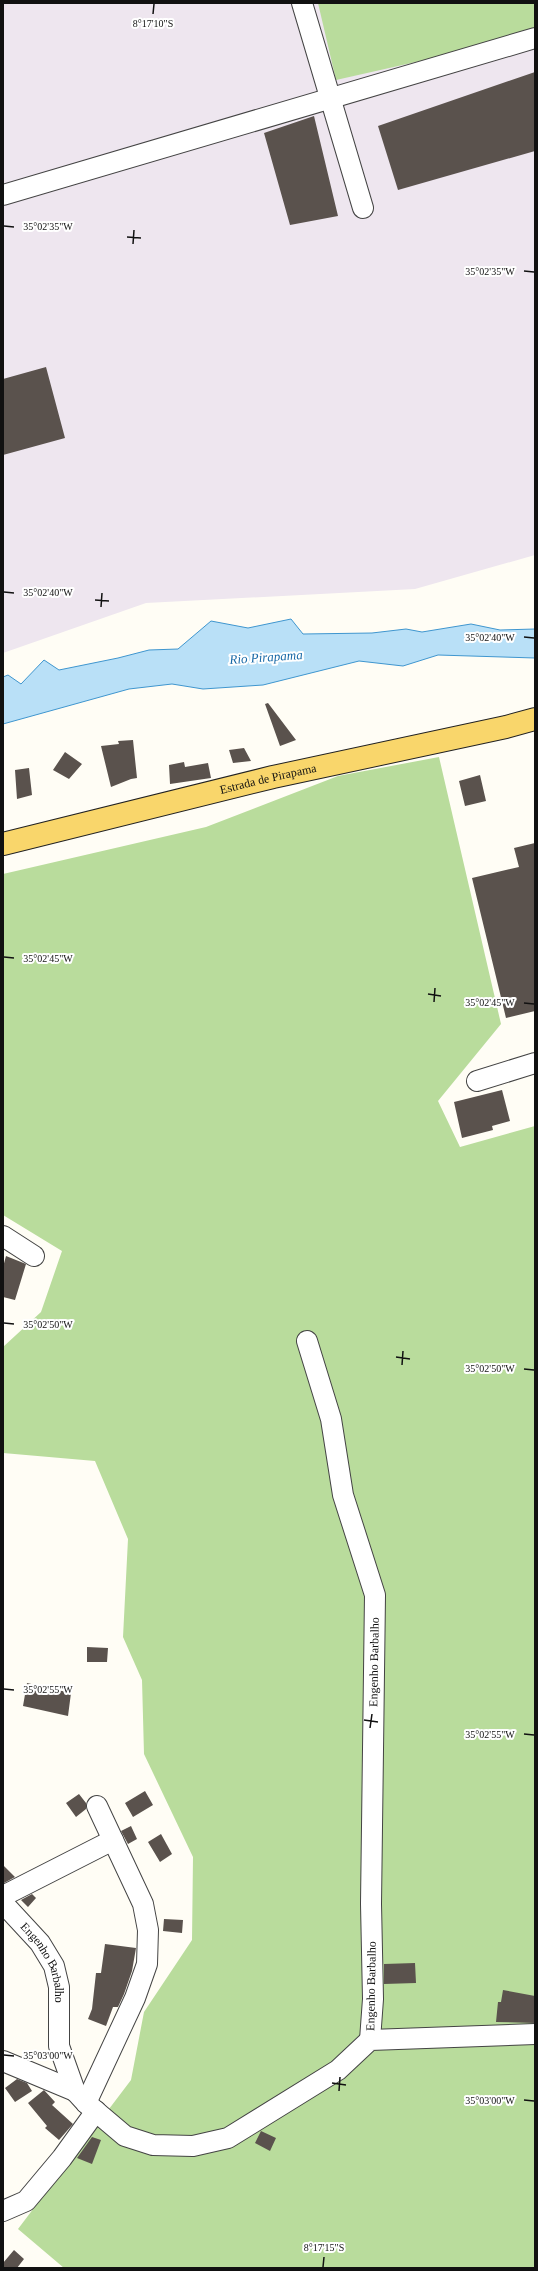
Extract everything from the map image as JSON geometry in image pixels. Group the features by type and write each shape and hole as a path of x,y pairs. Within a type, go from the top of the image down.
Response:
{"main road":[{"name":"Estrada de Pirapama","path":"3,844 273,777 506,727 535,719"}],"street":[{"path":"302,3 363,208"},
{"path":"3,195 535,38"},
{"path":"477,1081 535,1063"},
{"path":"3,1236 34,1256"},
{"name":"Engenho Barbalho","path":"307,1341 331,1419 343,1495 374,1596 371,1904 373,1998 370,2040"},
{"path":"3,2211 26,2200 62,2158 85,2102 135,1998 147,1964 148,1930 143,1904 97,1806"},
{"path":"3,1896 113,1840"},
{"name":"Engenho Barbalho","path":"3,1903 40,1943 54,1966 59,1987 59,2046 85,2102 125,2136 153,2145 193,2146 228,2138 338,2070 370,2040 535,2034"},
{"path":"3,2061 85,2102"}],"shaded area":[{"path":"3,3 535,3 535,555 415,589 146,603 3,653"}],"green space":[{"path":"318,3 535,3 535,35 336,80"},
{"path":"439,757 501,1024 438,1101 460,1147 535,1126 535,2268 64,2268 18,2229 131,2080 144,2012 192,1940 193,1857 144,1754 142,1680 123,1637 128,1539 95,1461 3,1453 3,1347 41,1312 62,1251 3,1215 3,874 206,827 338,776"}],"water":[{"name":"Rio Pirapama","path":"291,619 303,634 372,633 406,629 422,632 471,624 500,630 535,629 535,658 438,655 403,666 359,661 263,685 203,689 172,684 129,689 3,724 3,677 8,675 21,684 44,660 59,670 149,650 178,649 211,621 248,628"}],"building":[{"path":"535,72 535,151 398,190 378,126"},
{"path":"314,116 338,216 290,225 264,133"},
{"path":"46,367 65,438 3,455 3,379"},
{"path":"268,703 296,740 280,746 265,704"},
{"path":"133,740 137,778 111,787 101,746 119,744 118,741"},
{"path":"244,748 251,761 233,763 229,750"},
{"path":"65,752 82,764 69,779 53,770"},
{"path":"184,762 185,767 208,763 211,778 170,784 169,765"},
{"path":"29,768 32,795 17,799 15,770"},
{"path":"480,775 486,801 465,806 459,781"},
{"path":"535,843 535,1011 506,1018 472,878 519,867 514,848"},
{"path":"502,1090 510,1121 492,1126 493,1130 462,1138 454,1102"},
{"path":"6,1256 26,1264 15,1300 3,1297 3,1267"},
{"path":"87,1647 108,1648 107,1662 87,1662"},
{"path":"27,1683 71,1693 68,1716 23,1706"},
{"path":"145,1791 153,1805 133,1817 125,1803"},
{"path":"79,1794 86,1803 86,1809 76,1817 66,1803"},
{"path":"131,1826 137,1839 128,1844 121,1831"},
{"path":"161,1834 172,1854 160,1862 148,1842"},
{"path":"3,1865 15,1877 4,1883 3,1882"},
{"path":"32,1894 36,1898 28,1907 21,1900"},
{"path":"164,1919 183,1920 182,1933 163,1931"},
{"path":"105,1944 136,1948 132,1971 124,1994 118,2007 113,2007 106,2026 88,2019 92,2009 96,1973 101,1973"},
{"path":"415,1963 416,1983 384,1984 384,1964"},
{"path":"503,1990 535,1996 535,2023 496,2022 498,2002 501,2002"},
{"path":"17,2079 27,2083 32,2091 15,2102 5,2088"},
{"path":"44,2090 55,2102 52,2105 73,2124 59,2140 45,2128 47,2126 28,2103"},
{"path":"261,2131 276,2138 270,2151 255,2143"},
{"path":"92,2137 101,2140 92,2164 77,2158"},
{"path":"14,2250 24,2259 17,2268 3,2268 3,2263"}]}
